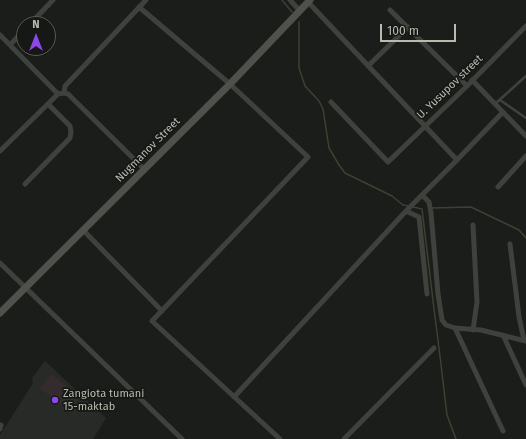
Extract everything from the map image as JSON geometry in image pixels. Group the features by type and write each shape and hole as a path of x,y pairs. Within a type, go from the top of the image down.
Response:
{"main road":[{"name":"Nugmanov Street","path":"0,313 230,84 309,1"}],"street":[{"path":"37,16 52,0"},
{"path":"64,93 65,86 146,0"},
{"path":"290,0 300,11"},
{"path":"309,1 457,160"},
{"path":"139,7 230,84 308,157 152,321 280,439"},
{"path":"390,10 467,86"},
{"name":"U. Yusupov street","path":"331,102 388,162 467,86 526,26"},
{"path":"368,66 408,27"},
{"path":"0,36 58,94"},
{"path":"10,45 16,39"},
{"path":"472,80 526,136"},
{"path":"0,151 58,94 64,93 68,94 144,169"},
{"path":"25,184 70,138 70,126 48,104"},
{"path":"234,397 415,202 502,112"},
{"path":"498,187 526,156"},
{"path":"422,196 429,202 438,294 442,320 446,325 525,340 519,317 510,244"},
{"path":"407,211 419,217 427,294"},
{"path":"473,225 477,302 473,330"},
{"path":"83,230 162,311"},
{"path":"0,263 182,439"},
{"path":"456,328 503,431"},
{"path":"503,335 526,385"},
{"path":"344,439 434,348"}],"lane":[{"path":"495,104 526,76"},
{"path":"500,100 526,118"}],"shaded area":[{"name":"Zangiota tumani 15-maktab","path":"45,361 106,418 93,439 0,439 0,435 33,383 32,378"},
{"path":"52,374 80,397 68,411 40,388"}],"waterway":[{"path":"282,0 292,12"},
{"path":"299,22 299,68 305,86 319,101 323,109 329,148 339,165 345,173 392,196 403,205 409,206"},
{"path":"413,207 422,209 447,415 456,439"},
{"path":"432,208 471,207 519,230 526,238"}],"place":[{"name":"Zangiota tumani 15-maktab","path":"55,400"}]}
